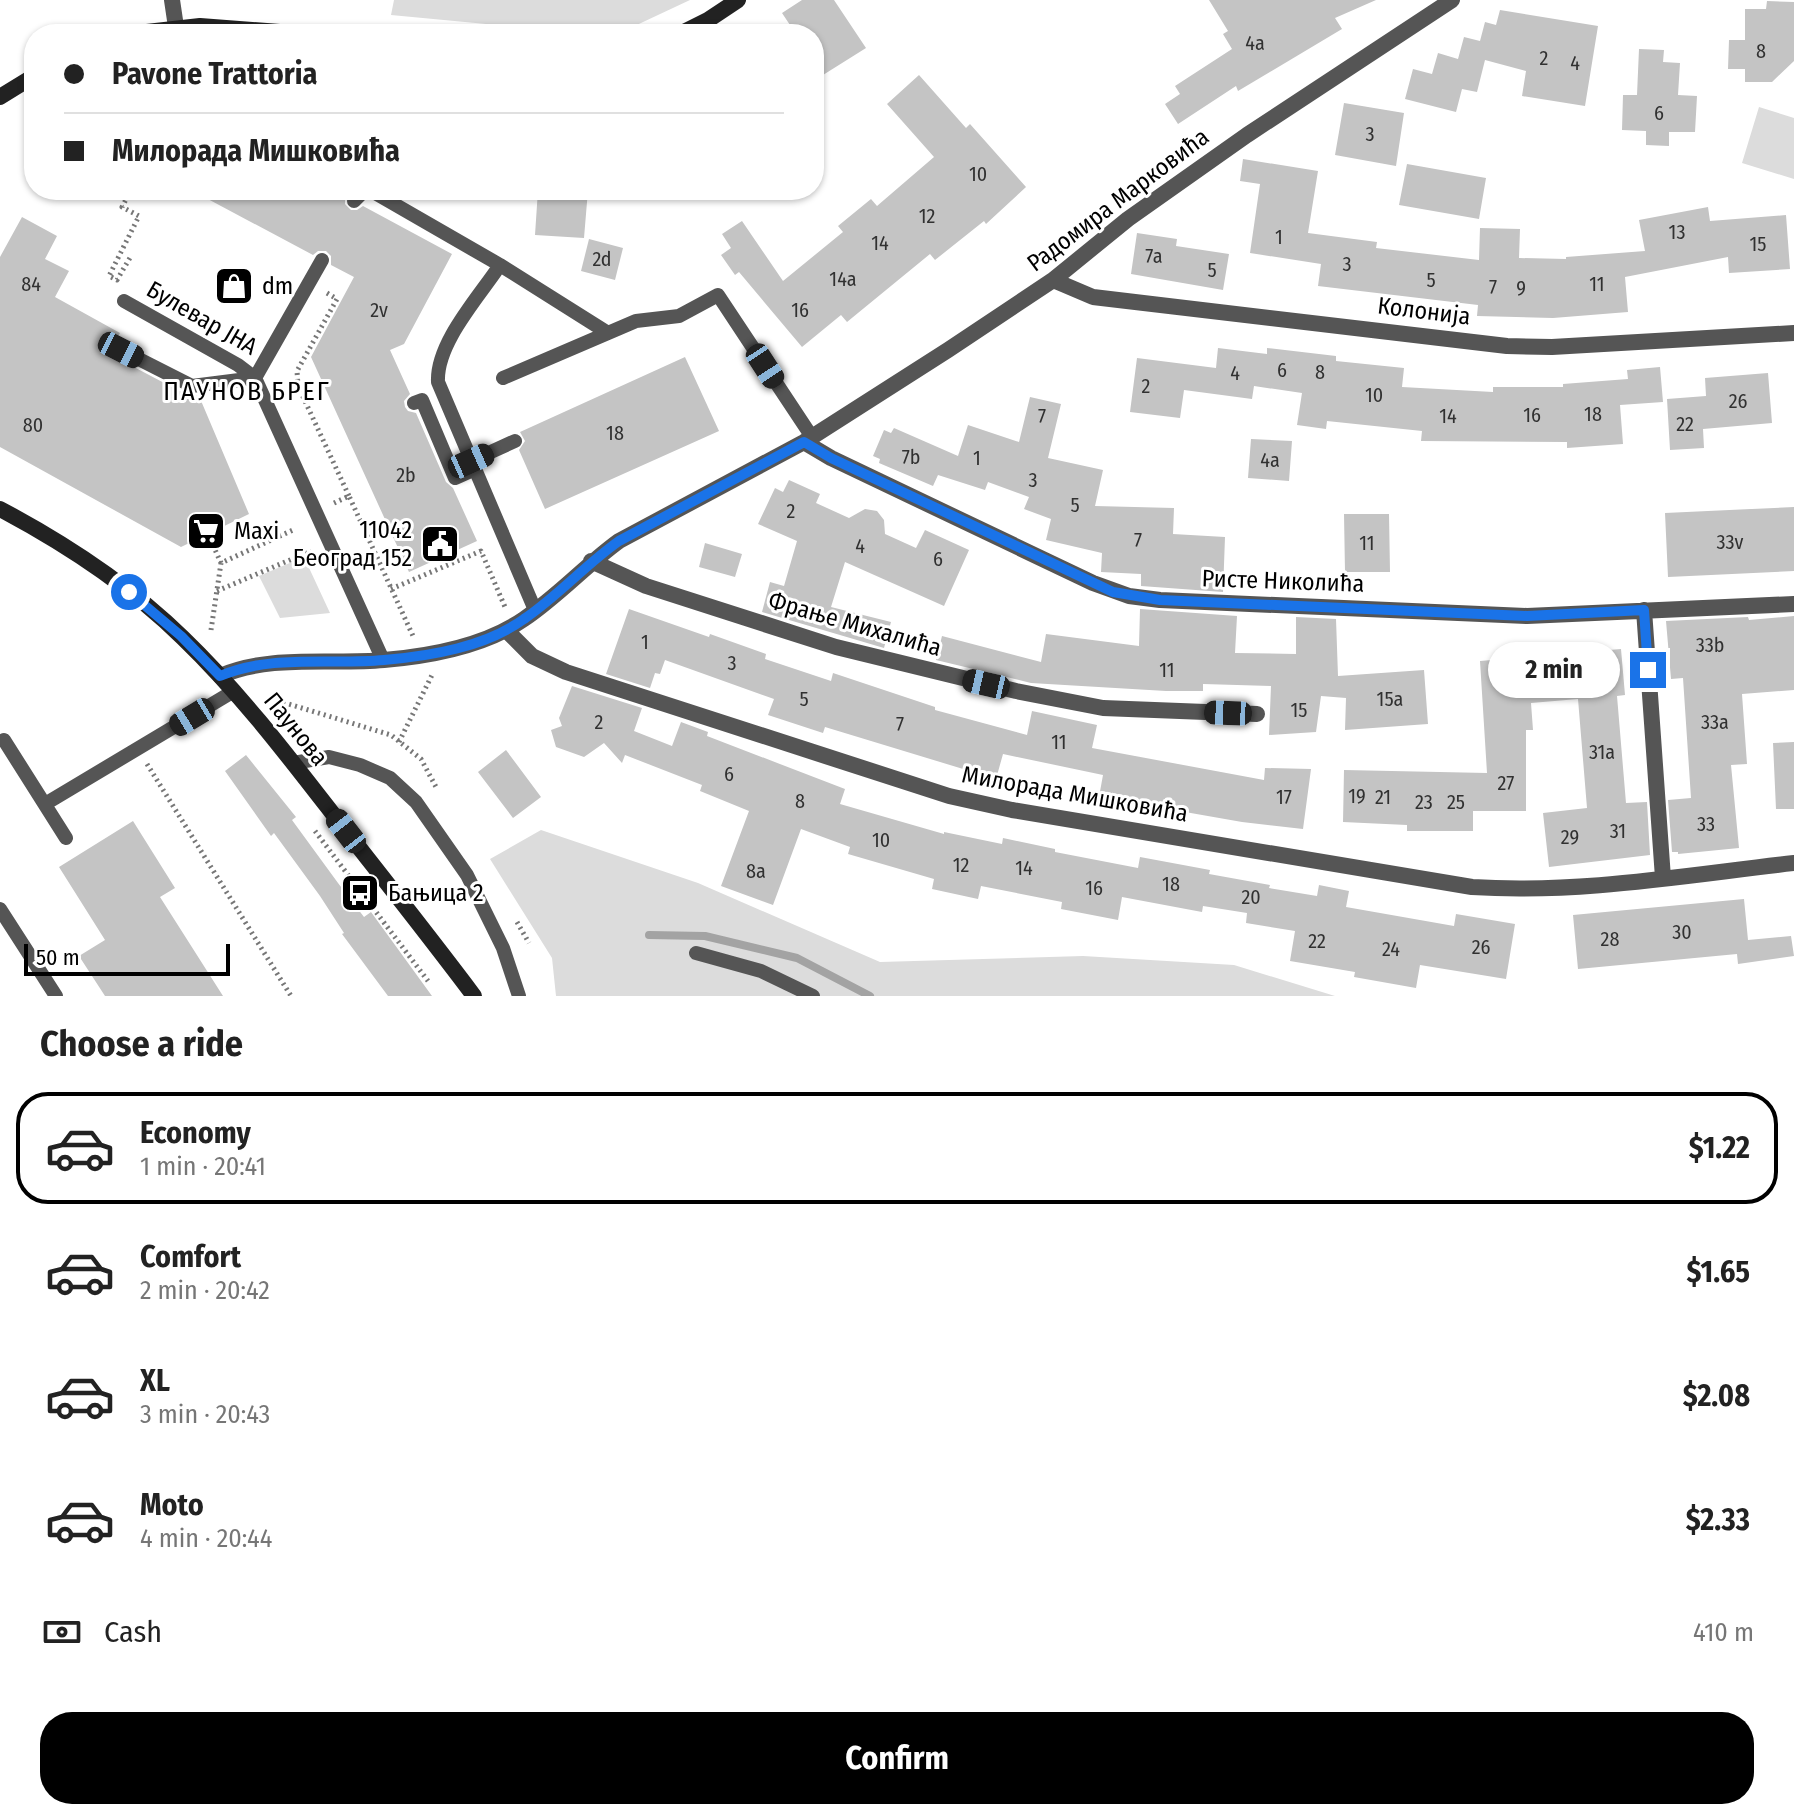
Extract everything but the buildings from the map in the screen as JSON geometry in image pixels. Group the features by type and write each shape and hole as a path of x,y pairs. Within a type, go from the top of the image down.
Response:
{"street":[{"path":"172,0 176,24"},
{"path":"700,24 738,0"},
{"name":"Радомира Марковића","path":"220,676 263,663 383,660 422,655 470,644 510,628 591,561 629,535 808,440 1053,280 1185,177 1452,0"},
{"path":"0,97 24,82"},
{"name":"Колонија","path":"1053,280 1093,297 1507,346 1552,347 1794,333"},
{"name":"Ристе Николића","path":"808,440 831,458 1093,583 1129,596 1160,600 1527,616 1794,604"},
{"name":"Паунова","path":"0,509 84,557 181,636 220,676 293,763 474,996"},
{"name":"Фрање Михалића","path":"591,561 646,586 836,647 1016,691 1103,708 1257,714"},
{"path":"1644,610 1663,878"},
{"name":"Милорада Мишковића","path":"510,628 532,656 566,672 901,783 1012,810 1472,887 1570,889 1794,863"}],"lane":[{"path":"387,200 500,265 608,333"},
{"name":"Булевар ЈНА","path":"255,378 322,260"},
{"path":"500,265 445,347 437,372 438,382 535,610"},
{"path":"503,378 636,321 679,316 716,291 808,440"},
{"name":"Булевар ЈНА","path":"124,301 238,365 255,378 383,660"},
{"name":"Булевар ЈНА","path":"121,350 192,386 255,378"},
{"path":"414,403 422,400 455,478 515,441"},
{"path":"45,804 234,691"},
{"path":"4,740 66,838"},
{"path":"293,763 329,757 360,765 390,778 416,802 467,875 503,948 519,996"},
{"path":"0,909 56,996"},
{"path":"696,953 761,971 813,996"}],"path":[{"path":"126,200 122,207 139,216 109,276 117,280 131,256"},
{"path":"310,284 337,299 297,371 298,386 422,655"},
{"path":"329,505 349,496"},
{"path":"221,563 293,530"},
{"path":"208,534 221,563 211,630"},
{"path":"217,592 312,551"},
{"path":"391,589 481,551 510,628"},
{"path":"399,742 443,650"},
{"path":"272,699 391,735 421,759 436,787"},
{"path":"138,749 291,996"},
{"path":"311,825 428,981"},
{"path":"517,922 529,943"}],"shaded area":[{"path":"394,0 690,0 639,24 486,24 391,15"},
{"path":"1759,107 1794,118 1794,179 1742,163"},
{"path":"304,557 330,613 280,618 259,576"},
{"path":"541,830 698,883 880,962 1083,956 1234,965 1335,996 556,996 552,958 490,859"}],"waterway":[{"path":"649,935 705,936 797,958 870,996"}],"place":[{"name":"dm","path":"234,286"},
{"name":"Maxi","path":"206,531"},
{"name":"11042 Београд 152","path":"440,544"},
{"name":"Бањица 2","path":"360,893"}],"district":[{"name":"ПАУНОВ БРЕГ","path":"247,391"}],"route":[{"path":"129,592 181,636 220,676 263,663 383,660 422,655 470,644 506,630 526,618 591,561 619,541 804,442 831,458 1113,592 1160,600 1527,616 1644,610 1648,670"}]}
